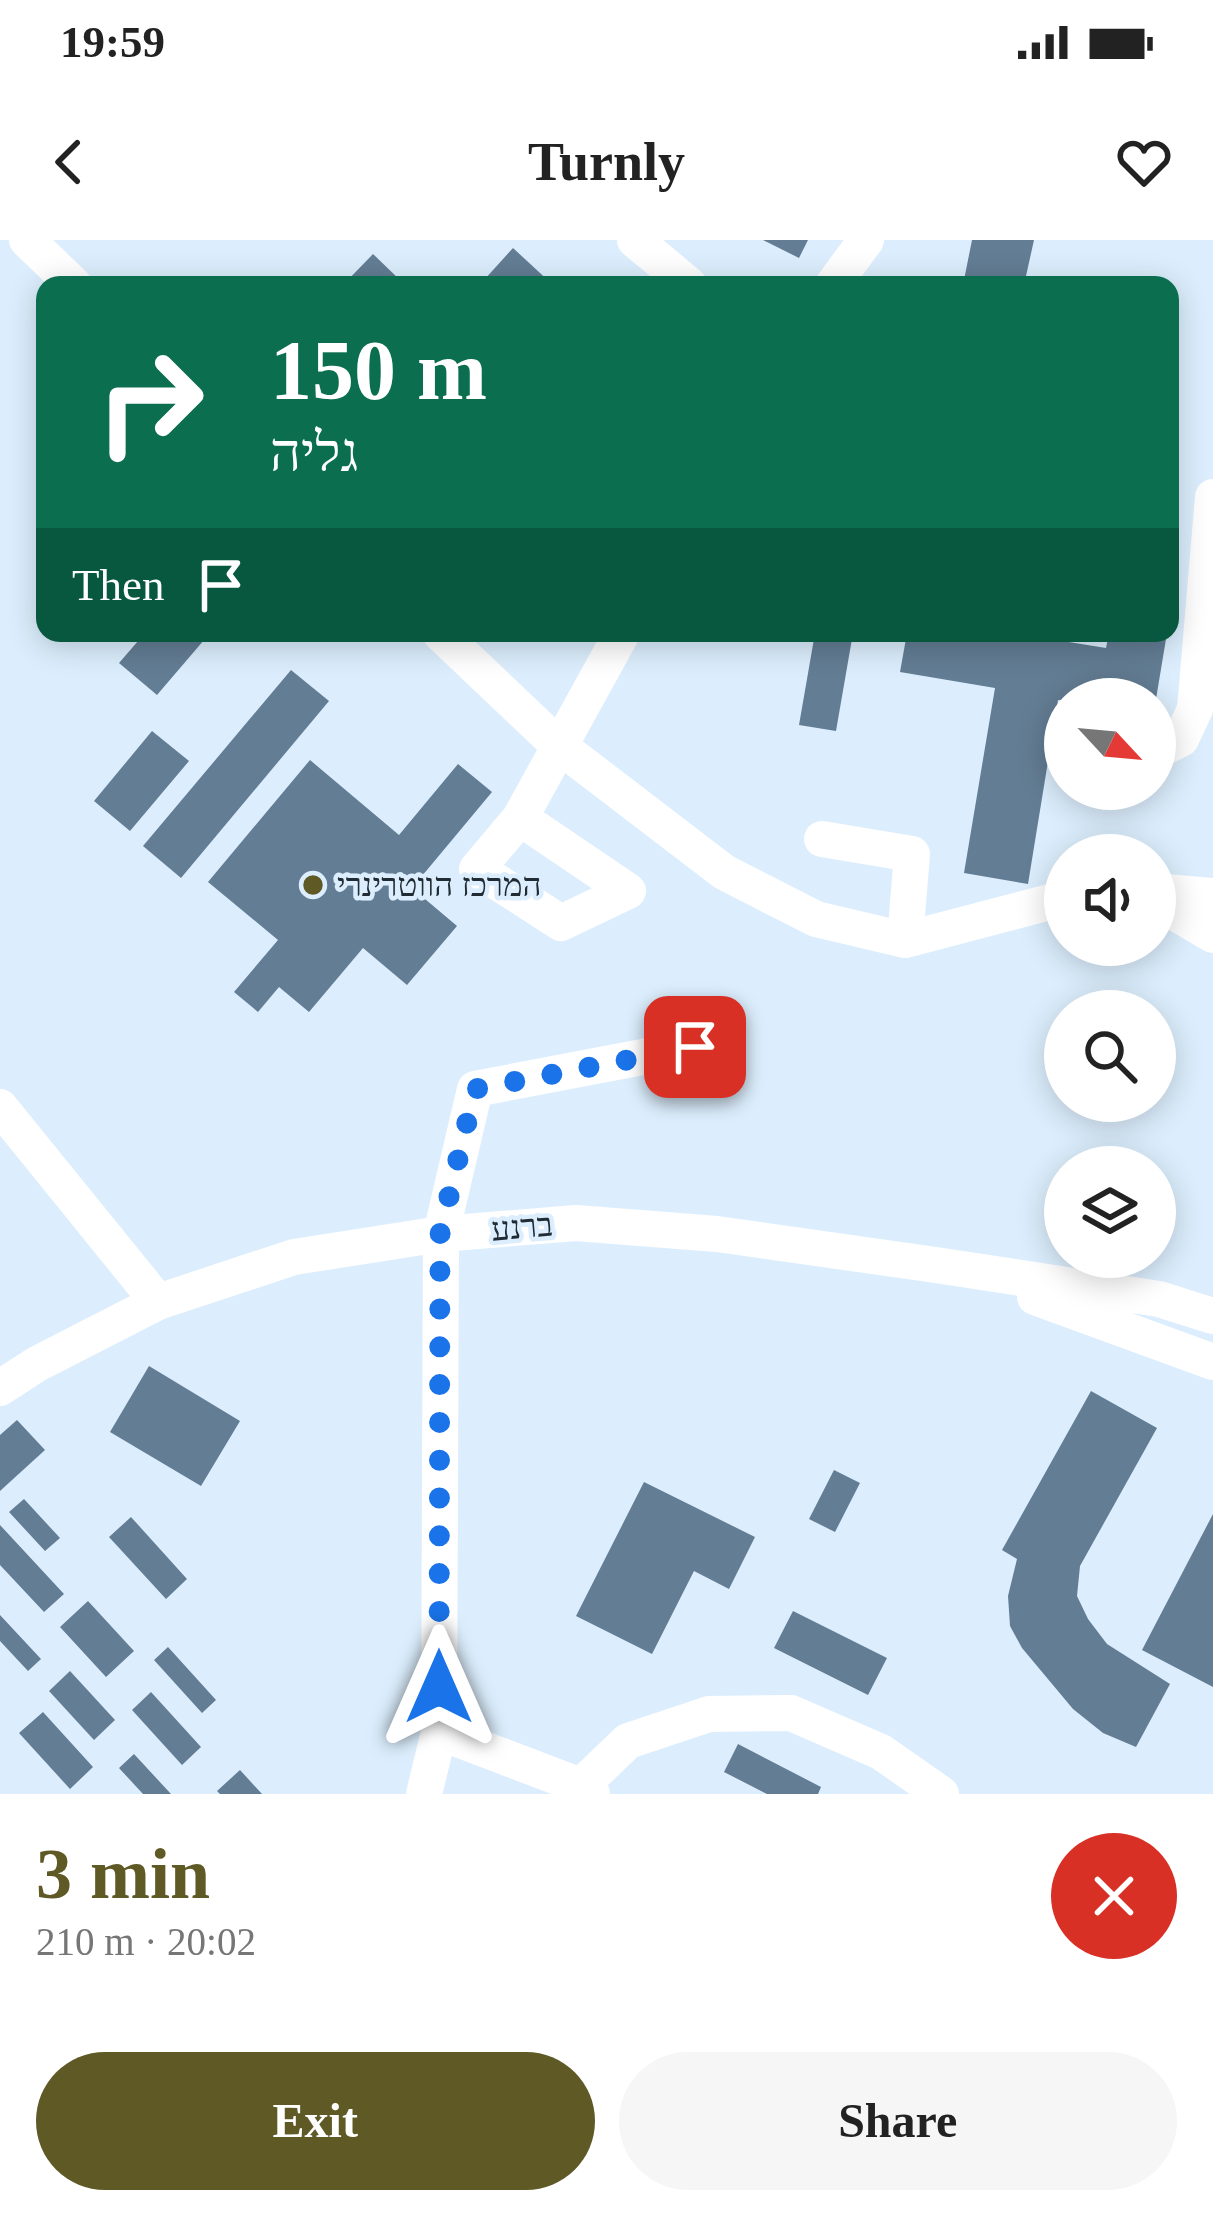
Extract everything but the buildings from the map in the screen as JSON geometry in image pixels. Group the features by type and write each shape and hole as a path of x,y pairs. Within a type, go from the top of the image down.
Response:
{"street":[{"path":"27,240 65,276"},
{"path":"635,240 678,276"},
{"path":"840,276 866,240"},
{"path":"1176,742 1195,710 1213,497"},
{"path":"449,642 558,745 724,872 816,919 905,940 1044,904"},
{"path":"520,818 617,642"},
{"path":"822,839 912,854 905,940"},
{"path":"1176,893 1213,896"},
{"path":"1176,913 1213,935"},
{"path":"424,1794 439,1732 440,1234 475,1089 695,1047"},
{"path":"0,1107 158,1302"},
{"name":"ברנע","path":"0,1388 158,1302 294,1257 440,1234 576,1223 717,1234 929,1264 1159,1299 1213,1316"},
{"name":"ברנע","path":"929,1264 1213,1362"},
{"path":"439,1732 586,1790 628,1741 710,1714 791,1713 880,1752 940,1794"}],"place":[{"name":"המרכז הווטרינרי","path":"313,885"}],"route":[{"path":"439,1687 440,1234 475,1089 695,1047"}]}
